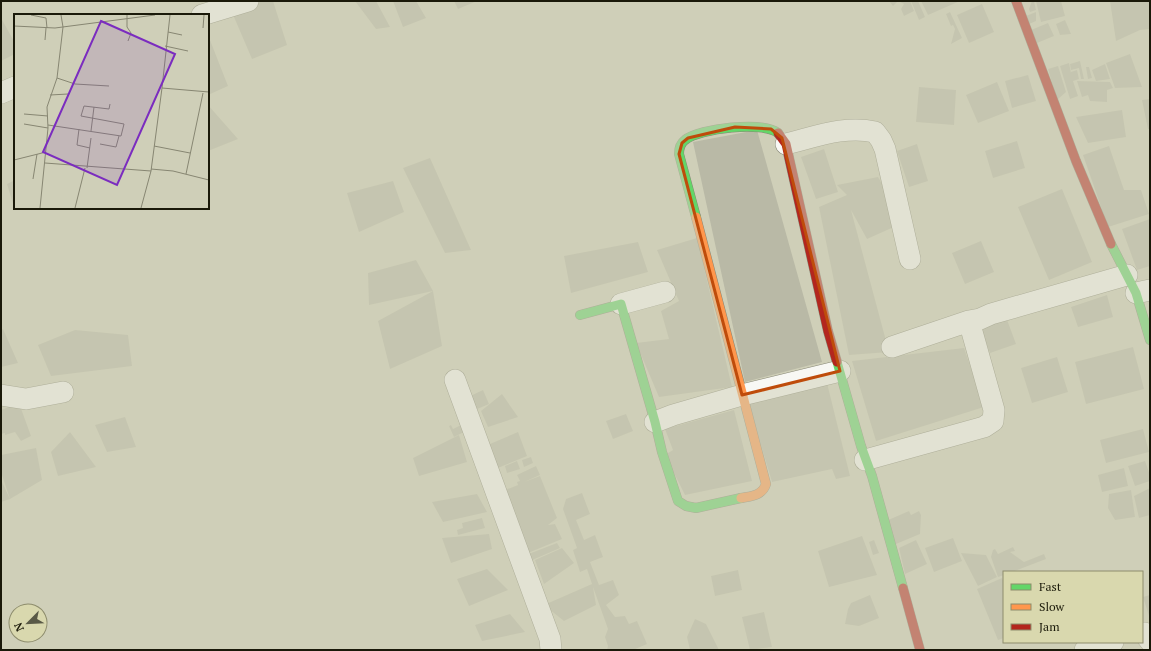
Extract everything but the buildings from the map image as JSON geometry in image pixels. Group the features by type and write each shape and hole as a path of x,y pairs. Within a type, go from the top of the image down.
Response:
{"street":[{"path":"205,14 248,1"},
{"path":"1016,1 1076,161 1112,245 1137,286 1150,340"},
{"path":"1,93 14,87"},
{"path":"621,304 655,422 662,452 678,501 686,506 696,508 759,494 764,490 766,484 679,150 682,143 688,138 711,131 735,127 771,129 777,132 786,144 828,331 865,460 872,476 920,650"},
{"path":"786,144 840,131 856,130 875,132 885,149 910,259"},
{"path":"892,347 969,321 1137,286"},
{"path":"580,315 665,292"},
{"path":"865,460 984,427 993,421 994,410 969,321"},
{"path":"655,422 673,415 742,395 840,371"},
{"path":"455,380 550,639 551,650"},
{"path":"1,395 26,399 63,392"},
{"path":"1085,650 1110,643"}],"highlighted area":[{"path":"735,127 771,129 782,138 840,371 742,395 679,154 682,143 688,138"}],"traffic: fast":[{"path":"696,217 679,154 680,146 684,141 693,136 717,129 759,127 770,129 778,133"},
{"path":"1111,244 1136,293 1150,340"},
{"path":"580,315 621,304 655,422 662,452 678,501 686,506 696,508 741,498"},
{"path":"837,362 861,446 872,476 903,588"}],"traffic: slow":[{"path":"696,217 766,484 759,493 741,498"}],"traffic: jam":[{"path":"1016,1 1076,161 1111,244"},
{"path":"778,133 786,144 828,331 837,362"},
{"path":"903,588 920,650"}]}
